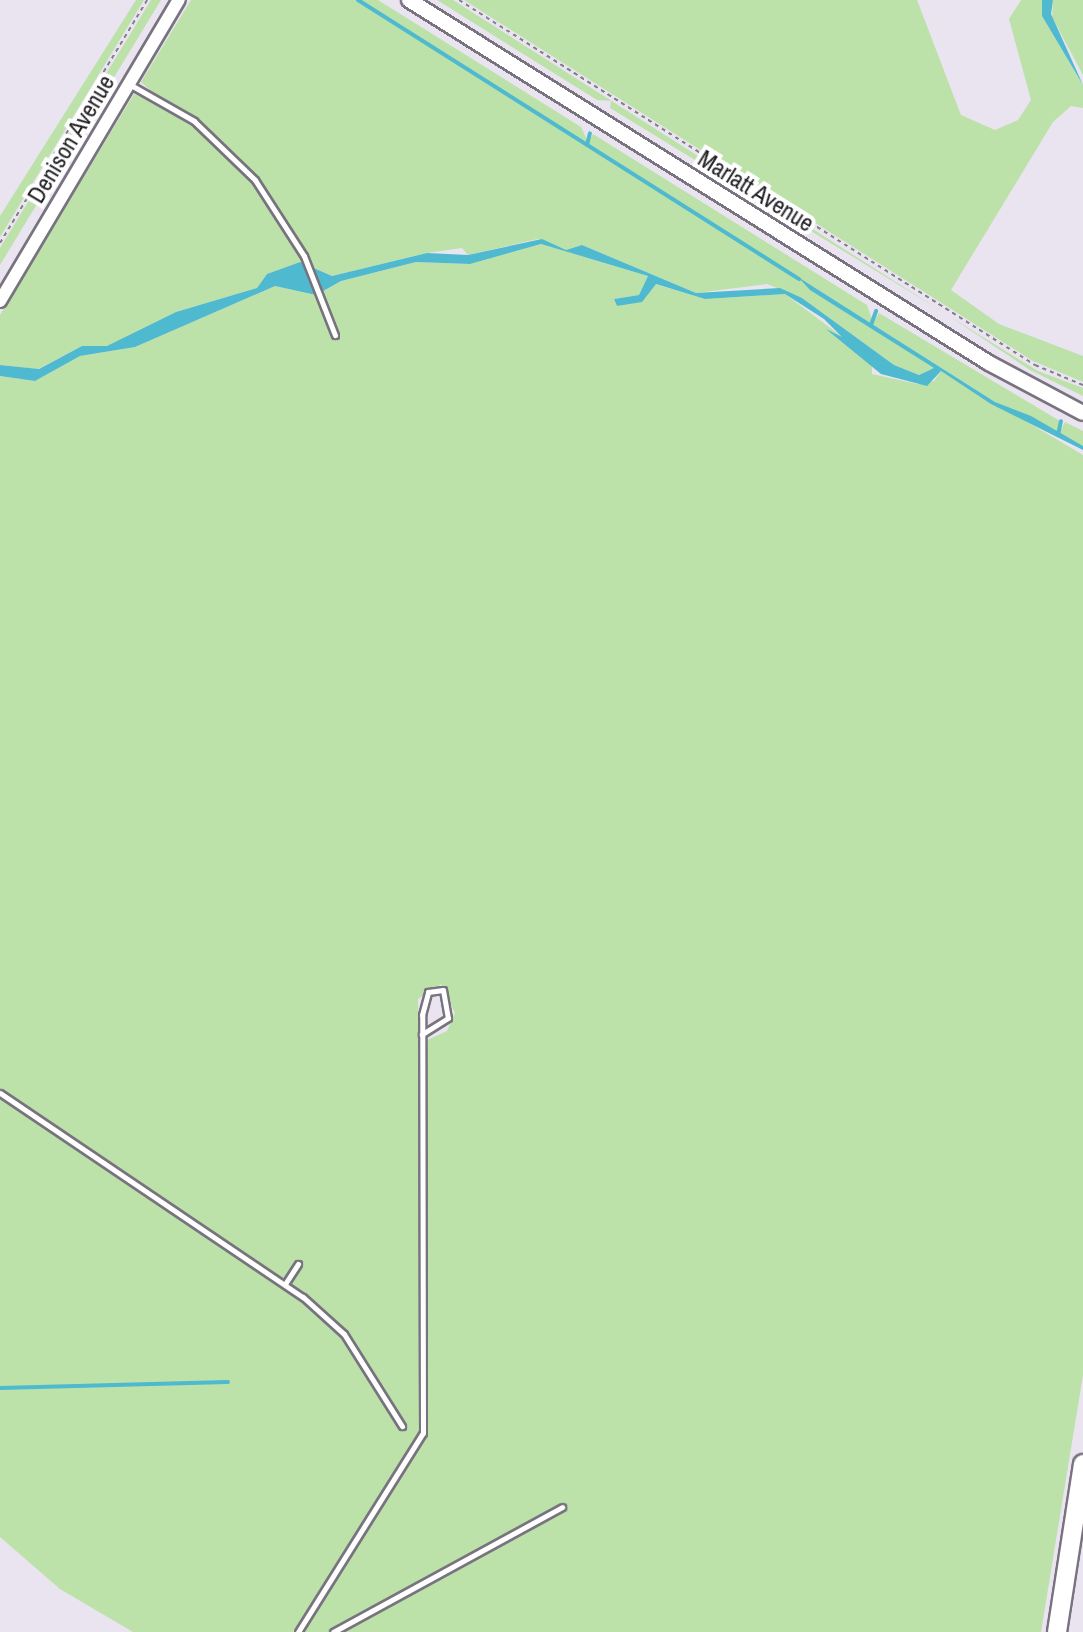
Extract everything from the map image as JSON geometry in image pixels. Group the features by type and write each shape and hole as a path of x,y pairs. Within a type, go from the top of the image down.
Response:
{"highway":[{"path":"1057,1632 1083,1464"}],"main road":[{"name":"Marlatt Avenue","path":"409,0 1024,385 1083,413"}],"street":[{"name":"Denison Avenue","path":"0,301 179,0"}],"lane":[{"path":"129,84 194,121 255,180 304,256 335,335"},
{"path":"298,1632 423,1433 422,1034 425,997 443,990 448,1018 422,1034"},
{"path":"0,1093 285,1284 344,1334 402,1426"},
{"path":"285,1284 298,1264"},
{"path":"333,1632 562,1507"}],"path":[{"path":"0,243 147,0"},
{"path":"459,0 948,311 1054,376 1083,385"},
{"path":"944,317 948,311"}],"green space":[{"path":"136,0 144,0 0,237 0,216"},
{"path":"151,0 161,0 0,265 0,248"},
{"path":"191,0 378,0 581,127 588,142 593,134 867,305 873,322 879,313 1060,421 1060,431 1065,422 1083,431 1083,446 995,402 798,277 934,368 919,375 894,365 802,298 767,284 696,293 582,245 566,250 538,239 468,255 462,248 427,253 332,276 300,262 267,274 257,288 176,312 108,346 82,346 38,369 0,365 0,315 134,94 171,109 141,82"},
{"path":"437,0 453,0 943,312 610,108 611,101 597,100"},
{"path":"464,0 917,0 961,115 995,130 1018,120 1031,100 1009,19 1021,0 1042,0 1042,16 1083,85 1083,108 1071,106 1053,122 951,290 999,324 1083,356 1083,382 1033,361"},
{"path":"1053,0 1083,0 1083,75 1052,17"},
{"path":"541,244 648,276 639,295 614,299 617,306 628,303 655,284 705,299 785,294 872,359 872,374 917,384 934,381 941,371 1083,455 1083,1375 1041,1632 302,1632 427,1434 427,1040 447,1031 455,1013 441,984 418,999 419,1434 293,1632 133,1632 60,1589 0,1537 0,376 35,381 80,356 135,347 275,286 316,295 341,281 416,262 470,264"},
{"path":"949,316 1038,371 1083,388 1083,396 1030,370"}],"water":[{"path":"1042,0 1053,0 1051,14 1083,85 1042,16"},
{"path":"542,239 566,250 582,245 696,293 780,288 802,298 894,365 919,375 934,368 810,290 798,277 995,402 1031,416 1083,446 1083,450 991,404 941,371 927,386 881,374 826,329 842,337 824,319 785,294 705,299 656,284 642,302 617,306 614,299 639,295 648,276 541,244 470,264 416,262 341,281 316,295 275,286 135,347 80,356 35,381 0,376 0,365 39,369 82,346 107,346 176,312 257,288 267,274 300,262 332,276 427,253 468,255"}],"waterway":[{"path":"358,0 799,279"},
{"path":"587,145 590,133"},
{"path":"871,325 876,311"},
{"path":"1058,435 1061,421"},
{"path":"0,1388 228,1382"}]}
